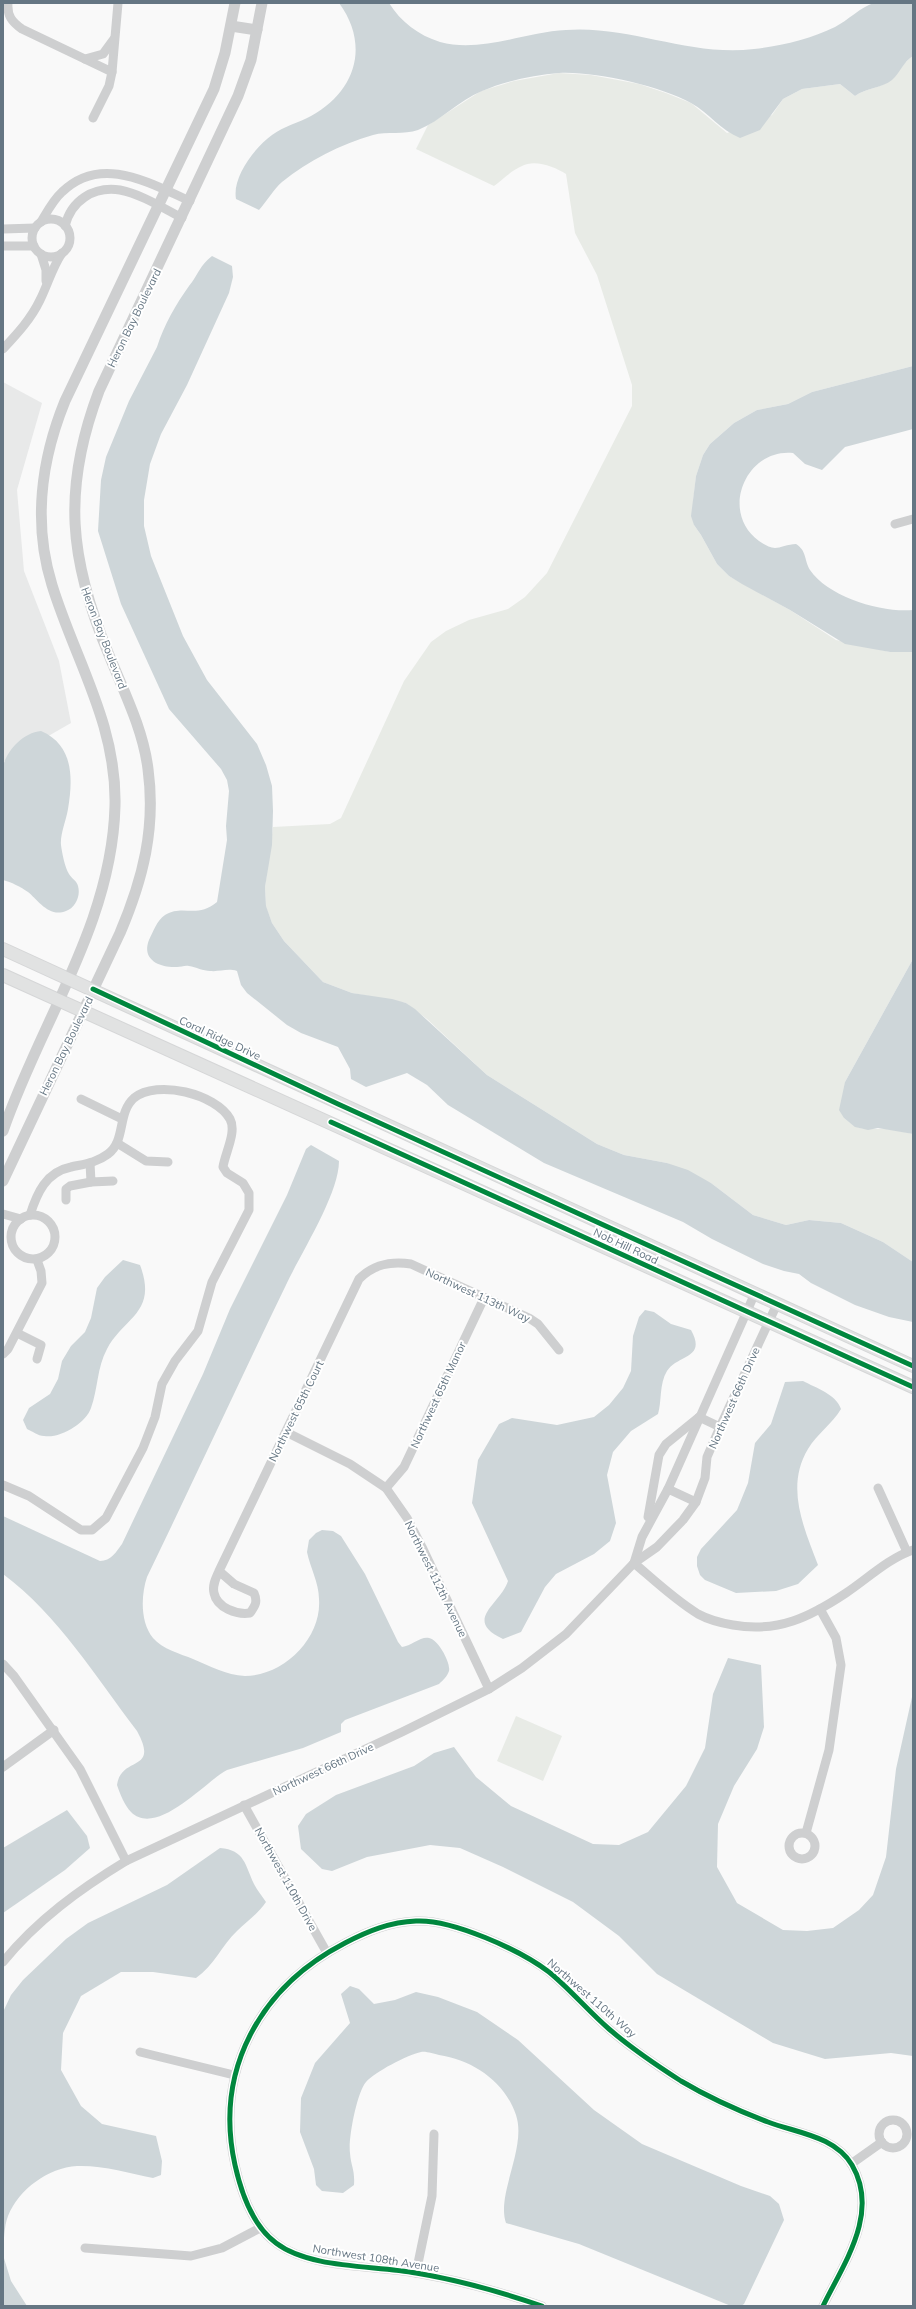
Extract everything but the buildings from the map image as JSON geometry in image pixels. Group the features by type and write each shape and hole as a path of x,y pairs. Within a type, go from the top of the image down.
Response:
{"main road":[{"name":"Coral Ridge Drive","path":"3,949 69,978 338,1104"},
{"path":"3,975 83,1011"},
{"name":"Nob Hill Road","path":"83,1011 331,1122 913,1387"},
{"name":"Nob Hill Road","path":"338,1104 913,1366"}],"street":[{"path":"8,3 7,11 12,22 22,29 112,72"},
{"path":"93,118 109,86 112,72 118,3"},
{"path":"3,1131 19,1086 69,978 92,922 104,885 115,806 114,773 106,730 97,700 52,585 46,557 41,520 42,488 46,458 54,428 65,401 214,89 231,26 235,3"},
{"name":"Heron Bay Boulevard","path":"3,1181 137,895 148,849 150,806 148,768 136,720 98,628 85,591 77,551 75,481 86,424 99,391 182,218 238,96 251,60 262,3"},
{"path":"231,26 257,30"},
{"path":"85,59 103,54 115,38"},
{"path":"46,282 46,270 41,254 34,246 32,234 61,192 73,182 93,175 112,173 126,174 190,201"},
{"path":"65,226 74,205 83,197 93,193 120,190 182,218"},
{"path":"3,229 38,225 51,220 65,226 68,231 69,243 46,282 40,300 29,318 3,349"},
{"path":"3,246 34,246"},
{"path":"41,254 52,257 62,253"},
{"path":"895,524 913,519"},
{"path":"3,1485 29,1496 81,1530 92,1530 106,1518 150,1431 166,1374 198,1331 212,1282 248,1210 250,1193 243,1183 227,1173 223,1167 233,1131 230,1120 224,1111 192,1094 175,1089 144,1092 134,1098 126,1108 117,1143 109,1153 90,1163 56,1172 45,1181 30,1215"},
{"path":"81,1099 122,1119"},
{"path":"117,1143 146,1160 168,1162"},
{"path":"90,1163 91,1182"},
{"path":"66,1200 66,1189 70,1186 91,1182 113,1181"},
{"path":"3,1214 21,1219"},
{"path":"3,1233 11,1241 13,1247 23,1257 37,1260 49,1253 53,1248 56,1234 49,1221 44,1217 30,1215 21,1219 14,1227 11,1241"},
{"path":"3,1354 17,1332 42,1283 41,1271 37,1260"},
{"name":"Northwest 113th Way","path":"385,1264 399,1262 411,1264 538,1324 559,1350"},
{"name":"Northwest 65th Court","path":"219,1571 234,1584 254,1593 257,1599 255,1606 250,1613 242,1614 236,1612 226,1608 218,1601 214,1593 214,1584 219,1571 360,1279 375,1266 385,1264"},
{"name":"Northwest 66th Drive","path":"642,1537 668,1488 755,1293"},
{"name":"Northwest 65th Manor","path":"386,1488 404,1467 484,1298"},
{"name":"Northwest 66th Drive","path":"3,1962 36,1926 94,1880 126,1862 402,1732 489,1689 522,1668 577,1624 634,1563 657,1547 683,1520 696,1502 705,1478 707,1457 777,1304"},
{"path":"17,1332 41,1345 37,1359"},
{"path":"699,1418 720,1427"},
{"name":"Northwest 66th Drive","path":"634,1563 652,1506 659,1455 666,1444 699,1418"},
{"name":"Northwest 112th Avenue","path":"286,1432 350,1464 386,1488 407,1518 422,1547 489,1689"},
{"path":"668,1488 696,1502"},
{"path":"634,1563 679,1601 700,1614 720,1623 746,1627 768,1628 794,1621 820,1609 910,1551 878,1488"},
{"path":"806,1833 829,1750 841,1665 836,1638 820,1609"},
{"path":"3,1664 54,1730 91,1788 126,1862"},
{"path":"3,1767 54,1730"},
{"name":"Northwest 110th Drive","path":"244,1806 327,1953"},
{"name":"Northwest 110th Way","path":"260,2228 238,2180 231,2148 230,2113 234,2075 256,2025 272,2000 297,1975 327,1953 371,1930 397,1923 420,1920 442,1922 460,1927 529,1958 550,1973 609,2029 645,2057 684,2082 769,2122 827,2142 840,2151 851,2164"},
{"path":"140,2052 234,2075"},
{"path":"416,2273 432,2196 434,2134"},
{"path":"823,2306 859,2230 863,2212 863,2195 851,2164 882,2142"},
{"path":"86,2248 191,2256 222,2248 260,2228"},
{"name":"Northwest 108th Avenue","path":"260,2228 276,2243 294,2254 318,2260 416,2273 479,2288 542,2306"}],"shaded area":[{"path":"339,3 389,3 399,16 417,32 440,42 456,45 487,44 535,34 566,30 590,30 613,32 706,49 730,50 764,48 806,38 835,27 865,7 874,3 913,3 913,56 888,83 864,91 855,96 840,84 802,89 783,99 760,130 740,138 726,131 691,103 662,91 645,86 608,77 573,73 549,74 520,79 491,87 474,95 418,130 373,135 349,143 325,154 292,174 282,182 259,210 236,199 238,181 246,163 265,140 272,135 281,129 311,116 326,106 339,94 348,80 354,66 356,51 354,35 349,19"},
{"path":"913,56 913,366 812,392 788,404 757,410 734,423 710,444 703,455 696,476 693,502 694,525 717,564 729,576 790,610 836,640 890,652 913,652 913,959 845,1082 844,1118 860,1128 896,1130 913,1134 913,1262 883,1242 841,1223 809,1220 786,1225 753,1215 711,1183 667,1163 624,1155 597,1144 487,1075 427,1019 406,1003 352,993 323,982 284,941 272,923 266,907 265,887 273,827 330,824 341,818 404,681 431,642 446,631 469,620 508,609 525,597 547,573 632,406 632,385 597,275 575,233 566,174 545,165 533,163 527,164 507,175 494,186 416,149 428,125 481,91 514,81 559,73 591,75 639,84 666,93 691,103 727,133 772,115 783,99 802,89 840,84 855,96 859,93 884,84 892,79"},
{"path":"212,256 232,266 233,277 229,293 187,385 161,434 150,464 144,500 144,526 151,556 183,636 207,680 257,744 266,765 272,786 273,811 272,845 265,887 266,906 272,923 284,941 323,982 352,993 392,999 406,1003 415,1009 487,1075 597,1144 624,1155 667,1163 688,1170 711,1183 753,1215 786,1225 809,1220 841,1223 883,1242 913,1262 913,1322 889,1317 855,1305 811,1283 799,1274 763,1264 712,1239 683,1222 544,1163 448,1105 427,1085 407,1073 366,1087 351,1079 350,1069 338,1047 301,1033 287,1025 247,993 241,985 237,971 207,971 188,966 164,966 150,958 147,947 149,940 162,917 172,912 203,910 217,902 227,840 226,826 229,791 227,780 221,769 169,709 121,604 98,531 101,480 106,457 129,401 157,347 167,323 202,267"},
{"path":"913,366 913,429 845,447 822,470 805,464 793,453 776,454 762,461 751,471 743,484 740,499 741,514 747,529 759,541 769,547 775,548 796,544 804,553 810,570 818,580 829,588 842,595 872,606 886,609 913,610 913,652 890,652 845,644 790,610 729,576 717,564 694,525 691,516 696,476 703,455 710,444 734,423 757,410 788,404 812,392"},
{"path":"3,382 42,403 17,490 24,571 59,661 71,723 3,762"},
{"path":"41,731 52,737 60,745 69,764 71,786 70,798 61,836 61,845 66,868 70,876 76,881 79,894 75,904 72,907 60,913 49,910 25,890 13,883 3,880 3,766 12,748 22,738 34,732"},
{"path":"913,959 913,1134 878,1128 868,1130 855,1127 844,1118 839,1110 845,1082"},
{"path":"311,1145 339,1161 333,1190 286,1285 147,1577 143,1600 146,1624 153,1638 161,1645 172,1651 225,1672 245,1676 260,1674 273,1669 286,1662 298,1652 307,1641 314,1627 318,1614 319,1593 308,1558 307,1552 309,1540 316,1533 322,1530 333,1531 341,1536 365,1574 398,1642 402,1647 423,1638 433,1639 446,1657 449,1671 446,1677 439,1684 345,1720 341,1724 341,1732 303,1748 227,1770 195,1795 168,1813 154,1818 142,1818 131,1812 123,1800 117,1785 120,1776 125,1770 142,1759 144,1753 143,1744 137,1731 59,1627 23,1590 3,1574 3,1516 100,1561 110,1558 115,1553 122,1544 203,1374 230,1309 287,1195 306,1149"},
{"path":"123,1260 140,1265 144,1281 145,1294 137,1313 114,1338 107,1349 101,1363 93,1401 88,1414 72,1429 57,1435 42,1436 27,1429 23,1420 29,1408 50,1394 58,1379 62,1361 71,1346 85,1332 91,1318 97,1288 105,1277"},
{"path":"645,1310 654,1312 671,1324 691,1330 696,1346 689,1355 672,1366 664,1376 658,1414 631,1431 613,1452 607,1475 616,1523 610,1541 594,1554 556,1574 545,1587 521,1632 503,1639 491,1632 486,1625 485,1618 508,1581 472,1503 478,1460 499,1424 512,1418 557,1425 594,1417 609,1405 623,1388 631,1371 633,1336 639,1317"},
{"path":"803,1381 830,1395 835,1399 841,1409 808,1449 801,1463 798,1478 797,1493 799,1507 807,1537 818,1565 798,1584 776,1591 736,1593 705,1580 700,1575 697,1566 697,1557 701,1549 737,1510 748,1483 755,1443 771,1424 785,1382"},
{"path":"728,1658 761,1665 764,1727 757,1749 734,1786 718,1824 717,1867 737,1903 783,1930 807,1931 833,1928 859,1910 873,1895 886,1857 896,1769 912,1697 913,1680 913,2056 891,2053 825,2059 773,2043 657,1974 619,1936 573,1902 503,1867 460,1848 430,1845 367,1857 332,1871 322,1869 301,1849 298,1826 306,1814 336,1795 414,1766 434,1753 454,1747 476,1777 511,1806 593,1844 619,1845 648,1832 686,1786 705,1748 713,1694"},
{"path":"516,1716 562,1736 543,1781 497,1761"},
{"path":"67,1810 87,1836 90,1848 65,1870 3,1913 3,1848"},
{"path":"220,1848 235,1852 243,1860 255,1886 266,1902 263,1906 232,1937 208,1968 196,1978 153,1972 121,1972 81,1996 63,2033 61,2070 81,2106 102,2124 156,2136 162,2161 161,2175 153,2178 106,2168 77,2166 56,2171 45,2176 27,2189 13,2206 6,2224 3,2252 3,2012 11,1995 23,1980 66,1939 88,1923 167,1885"},
{"path":"350,1986 359,1989 374,2004 395,2000 416,1992 438,1997 477,2012 518,2040 594,2110 642,2144 741,2186 770,2196 779,2204 784,2220 744,2304 741,2306 731,2306 579,2244 506,2223 504,2211 505,2199 518,2142 516,2115 504,2092 486,2074 475,2067 452,2058 428,2052 421,2052 392,2064 366,2082 359,2095 356,2105 350,2137 350,2153 354,2175 354,2185 343,2193 322,2191 316,2185 314,2169 300,2132 301,2098 315,2063 350,2023 341,1994"},
{"path":"3,2255 11,2281 27,2306 3,2306"}],"cycle path":[{"path":"93,989 338,1104 913,1366"},
{"path":"331,1122 913,1387"},
{"path":"542,2306 448,2279 399,2270 343,2265 306,2258 276,2243 268,2236 249,2208 235,2165 230,2130 231,2096 238,2065 250,2035 267,2008 289,1983 315,1961 345,1943 379,1928 406,1922 431,1922 466,1930 521,1954 549,1972 617,2036 691,2087 746,2113 814,2137 836,2148 845,2155 852,2165 860,2183 862,2201 861,2219 849,2255 823,2306"}]}
